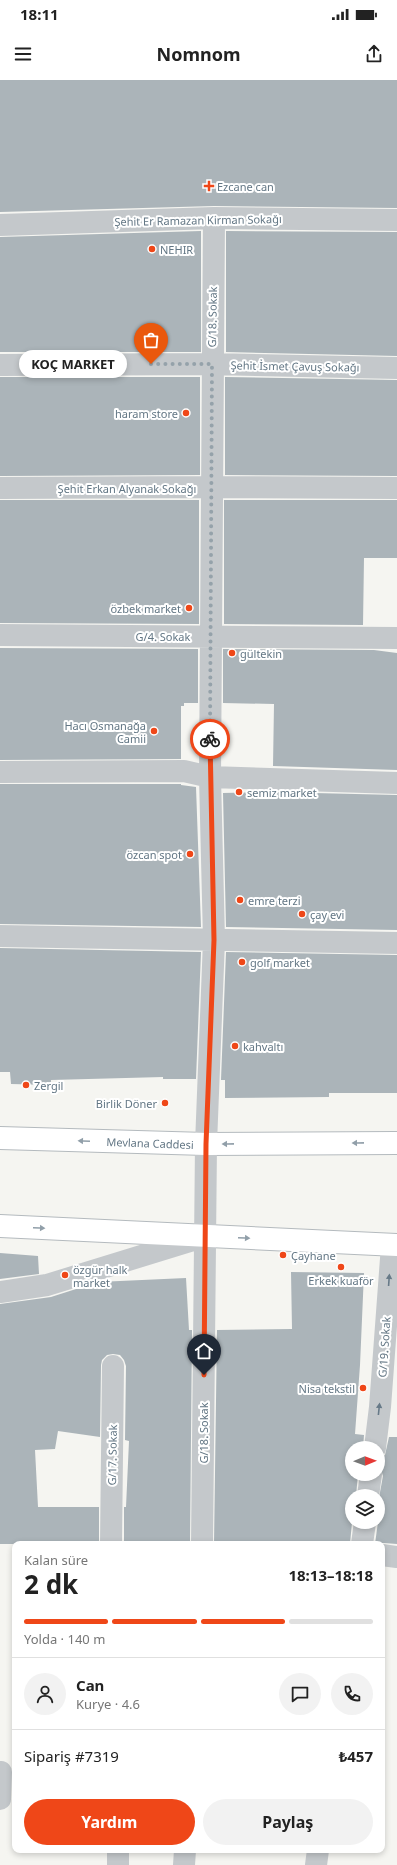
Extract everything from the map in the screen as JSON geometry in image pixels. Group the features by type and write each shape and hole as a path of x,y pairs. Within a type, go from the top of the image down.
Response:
{"street":[{"name":"Şehit Er Ramazan Kirman Sokağı","path":"0,226 214,218 397,220"},
{"name":"G/18. Sokak","path":"202,1541 206,1144 214,940 210,777 210,636 214,218"},
{"name":"Şehit İsmet Çavuş Sokağı","path":"0,365 212,364 397,368"},
{"name":"Şehit Erkan Alyanak Sokağı","path":"0,488 397,488"},
{"name":"G/4. Sokak","path":"0,635 397,638"},
{"path":"0,772 184,772 210,777 397,783"},
{"path":"0,936 397,943"},
{"name":"Mevlana Caddesi","path":"0,1138 206,1144 397,1142"},
{"path":"0,1226 394,1245"},
{"path":"0,1292 47,1285 205,1236"},
{"name":"G/19. Sokak","path":"375,1441 380,1407 394,1245"},
{"name":"G/17. Sokak","path":"110,1541 113,1366"},
{"path":"362,1541 364,1529"},
{"path":"385,1555 397,1557"},
{"path":"0,1799 5,1772"},
{"path":"118,1853 118,1865"},
{"path":"184,1865 185,1853"},
{"path":"316,1865 318,1853"}],"building":[{"path":"0,80 397,80 397,208 214,206 0,212"},
{"path":"201,231 201,352 0,352 0,237"},
{"path":"226,231 397,232 397,356 226,352"},
{"path":"0,377 200,377 200,475 0,476"},
{"path":"225,377 397,380 397,476 225,475"},
{"path":"0,500 199,500 199,624 0,623"},
{"path":"224,500 397,500 397,558 364,558 363,625 224,624"},
{"path":"0,648 198,649 198,703 184,703 184,706 181,706 181,759 0,760"},
{"path":"223,649 374,650 397,653 397,770 273,766 274,704 223,703"},
{"path":"0,784 181,784 196,787 201,927 0,924"},
{"path":"272,792 397,795 397,930 226,927 223,793"},
{"path":"0,948 201,952 196,1079 163,1079 163,1077 51,1080 51,1085 11,1084 10,1072 0,1072"},
{"path":"226,952 397,955 397,1093 329,1093 329,1097 225,1098 225,1080 221,1080"},
{"path":"0,1253 38,1256 39,1274 0,1279"},
{"path":"291,1272 364,1273 355,1434 364,1435 364,1441 345,1441 345,1481 357,1481 357,1489 345,1489 345,1529 351,1529 350,1541 214,1541 217,1330 292,1329"},
{"path":"186,1278 189,1330 192,1330 190,1541 124,1541 124,1507 126,1507 129,1441 125,1440 126,1366 120,1355 113,1354 107,1355 102,1360 101,1365 100,1437 58,1431 55,1449 35,1450 38,1507 99,1507 99,1541 12,1541 12,1544 0,1544 0,1304 51,1297 98,1282"},
{"path":"389,1437 397,1437 397,1544 385,1543 385,1541 375,1541 377,1529 385,1529 385,1489 381,1489 382,1481 385,1481 385,1455"}],"way so far":[{"path":"151,364 212,364 210,739"}],"place":[{"name":"Ezcane can","path":"209,186"},
{"name":"NEHIR","path":"152,249"},
{"name":"KOÇ MARKET","path":"151,364"},
{"name":"haram store","path":"186,413"},
{"name":"özbek market","path":"189,608"},
{"name":"gültekin","path":"232,653"},
{"name":"Hacı Osmanağa Camii","path":"154,731"},
{"name":"semiz market","path":"239,792"},
{"name":"özcan spot","path":"190,854"},
{"name":"emre terzi","path":"240,900"},
{"name":"çay evi","path":"302,914"},
{"name":"golf market","path":"242,962"},
{"name":"kahvaltı","path":"235,1046"},
{"name":"Zergil","path":"26,1085"},
{"name":"Birlik Döner","path":"165,1103"},
{"name":"Çayhane","path":"283,1255"},
{"name":"Erkek kuaför","path":"341,1267"},
{"name":"özgür halk market","path":"65,1275"},
{"name":"Nisa tekstil","path":"363,1388"}],"route":[{"path":"204,1375 206,1144 214,940 210,739"}]}
